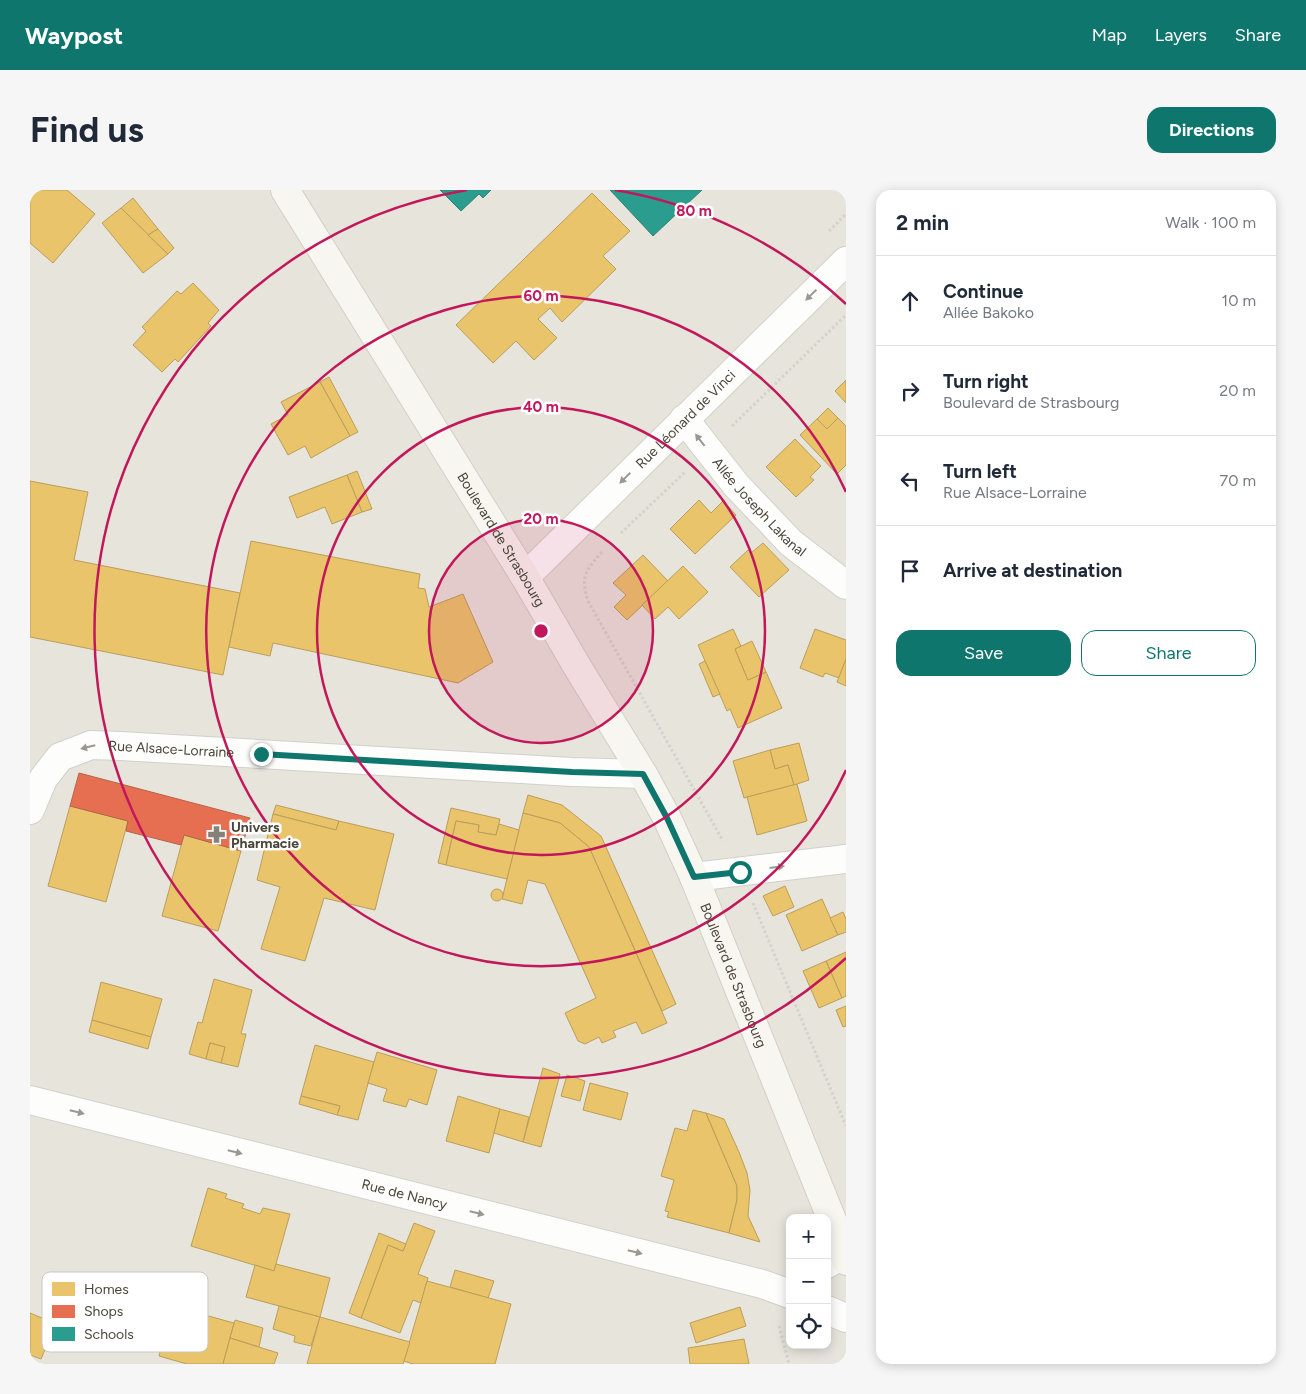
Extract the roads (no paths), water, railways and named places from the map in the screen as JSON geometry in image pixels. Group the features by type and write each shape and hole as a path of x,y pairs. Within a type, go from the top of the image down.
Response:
{"main road":[{"name":"Boulevard de Strasbourg","path":"285,190 525,577 643,774 667,818 694,877 838,1235 846,1261"}],"street":[{"name":"Rue Léonard de Vinci","path":"525,577 846,261"},
{"name":"Allée Joseph Lakanal","path":"684,419 736,484 791,543 846,585"},
{"name":"Rue Alsace-Lorraine","path":"30,810 43,778 60,757 91,745 643,774"},
{"path":"694,877 846,859"},
{"name":"Rue de Nancy","path":"30,1100 786,1289"},
{"path":"831,1259 838,1235"},
{"path":"831,1312 846,1318"}],"place":[{"name":"Univers Pharmacie","path":"217,835"}]}
